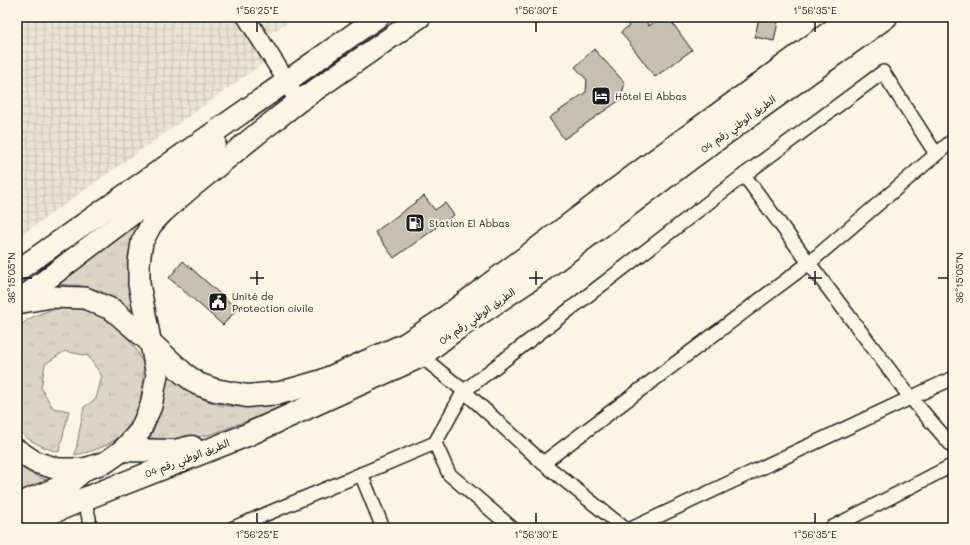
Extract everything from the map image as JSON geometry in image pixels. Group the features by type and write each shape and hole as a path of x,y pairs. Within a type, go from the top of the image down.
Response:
{"highway":[{"name":"الطريق الوطني رقم 04","path":"151,343 183,373 198,384 215,390 247,396 280,393 322,381 414,350 438,323 642,170 851,17"},
{"name":"الطريق الوطني رقم 04","path":"17,527 247,435 452,332 531,279 691,158 886,17"},
{"path":"123,450 175,451 247,435"},
{"path":"17,505 66,485 85,469"}],"main road":[{"path":"17,271 286,80 324,56 378,17"},
{"path":"17,450 35,462 58,469 85,469 106,462 123,450 140,431 151,406 156,375 139,284 139,262 142,242 151,224 187,191 298,102 420,17"},
{"path":"17,302 186,173 247,108"},
{"path":"17,302 51,298 85,298 113,310 151,343"}],"street":[{"path":"246,17 286,80 298,102"},
{"path":"233,528 435,443 464,391 744,175 883,72 936,154"},
{"path":"543,463 809,264 953,140"},
{"path":"744,175 809,264 910,397 953,447"},
{"path":"414,350 464,391 615,526"},
{"path":"633,528 953,378"},
{"path":"435,443 449,474 512,528"},
{"path":"831,528 953,465"},
{"path":"361,474 384,528"},
{"path":"84,499 90,528"}],"shaded area":[{"path":"17,17 298,17 256,41 265,62 17,238"}],"green space":[{"path":"145,214 139,316 118,300 98,290 88,287 50,284"},
{"path":"63,307 88,310 107,320 129,339 135,347 143,364 143,385 139,404 136,413 126,429 112,442 94,450 75,455 84,407 96,399 102,376 88,356 65,351 45,364 41,388 53,408 69,411 59,452 37,444 17,429 17,329 33,317 44,312"},
{"path":"166,371 193,394 215,404 240,407 253,406 304,396 262,415 212,434 174,442 157,443 150,435 159,412 163,396"},
{"path":"17,466 41,478 56,483 17,499"}],"building":[{"path":"627,17 643,17 649,26 662,17 668,17 692,50 655,77 621,32 629,26 624,19"},
{"path":"759,17 779,17 774,41 755,37"},
{"name":"Hôtel El Abbas","path":"594,49 625,83 620,100 564,139 549,118 586,92 587,80 575,67"},
{"name":"Station El Abbas","path":"424,196 435,210 445,203 454,215 394,258 375,232"},
{"path":"183,261 237,309 223,325 169,278"}],"place":[{"name":"Hôtel El Abbas","path":"601,96"},
{"name":"Station El Abbas","path":"415,223"},
{"name":"Unité de Protection civile","path":"218,302"}]}
